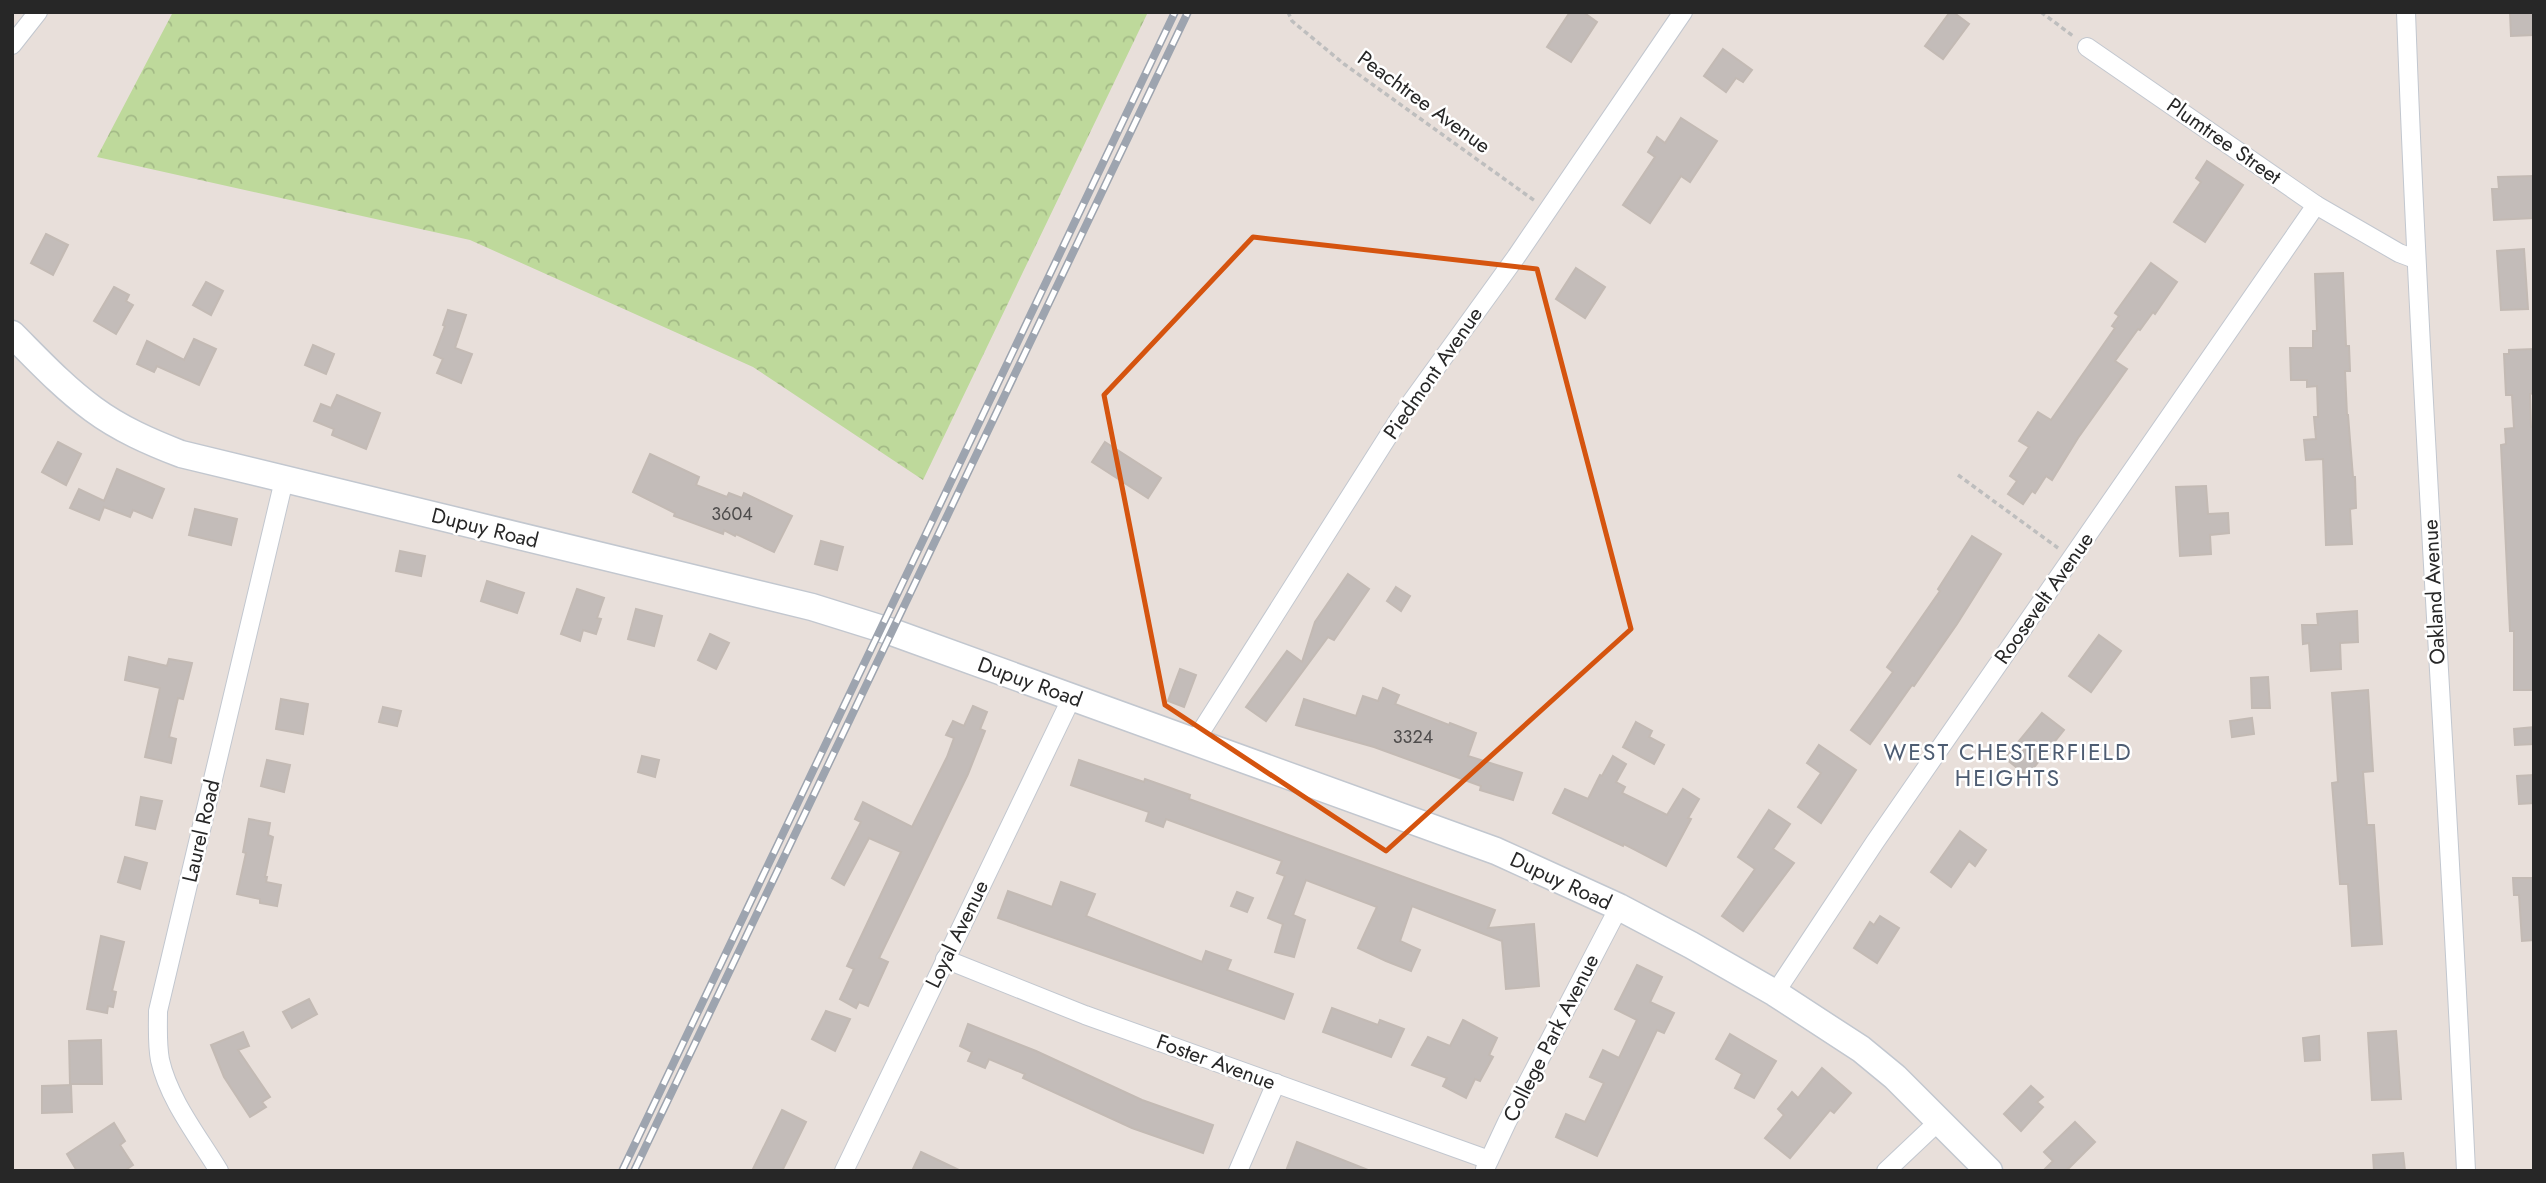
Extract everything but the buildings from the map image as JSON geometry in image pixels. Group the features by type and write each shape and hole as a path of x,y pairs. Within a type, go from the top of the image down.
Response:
{"street":[{"path":"12,45 38,12"},
{"name":"Piedmont Avenue","path":"1195,741 1399,419 1548,210 1683,12"},
{"name":"Oakland Avenue","path":"2406,12 2415,259 2466,1171"},
{"name":"Plumtree Street","path":"2087,47 2316,205 2399,253 2415,259"},
{"name":"Roosevelt Avenue","path":"1775,993 1875,842 2316,205"},
{"name":"Dupuy Road","path":"12,334 65,386 94,410 126,430 181,454 812,607 892,632 1496,851 1619,907 1775,993 1861,1049 1895,1077 1989,1171"},
{"name":"Laurel Road","path":"219,1171 170,1089 160,1061 158,1011 284,480"},
{"name":"Loyal Avenue","path":"844,1171 1072,697"},
{"name":"College Park Avenue","path":"1487,1165 1619,907"},
{"name":"Foster Avenue","path":"945,959 1085,1015 1276,1083 1487,1165"},
{"path":"1238,1171 1276,1083"},
{"path":"1885,1171 1940,1120"}],"path":[{"name":"Peachtree Avenue","path":"1288,12 1292,21 1343,64 1548,210"},
{"path":"2041,12 2087,47"},
{"path":"1958,475 2071,558"}],"highlighted area":[{"path":"1253,237 1537,269 1631,629 1386,851 1165,705 1104,395"}],"green space":[{"path":"173,12 1148,12 923,480 753,367 470,240 97,157"}],"railway":[{"path":"622,1171 1175,12"},
{"path":"634,1171 1188,12"}],"district":[{"name":"WEST CHESTERFIELD HEIGHTS","path":"2008,765"}]}
